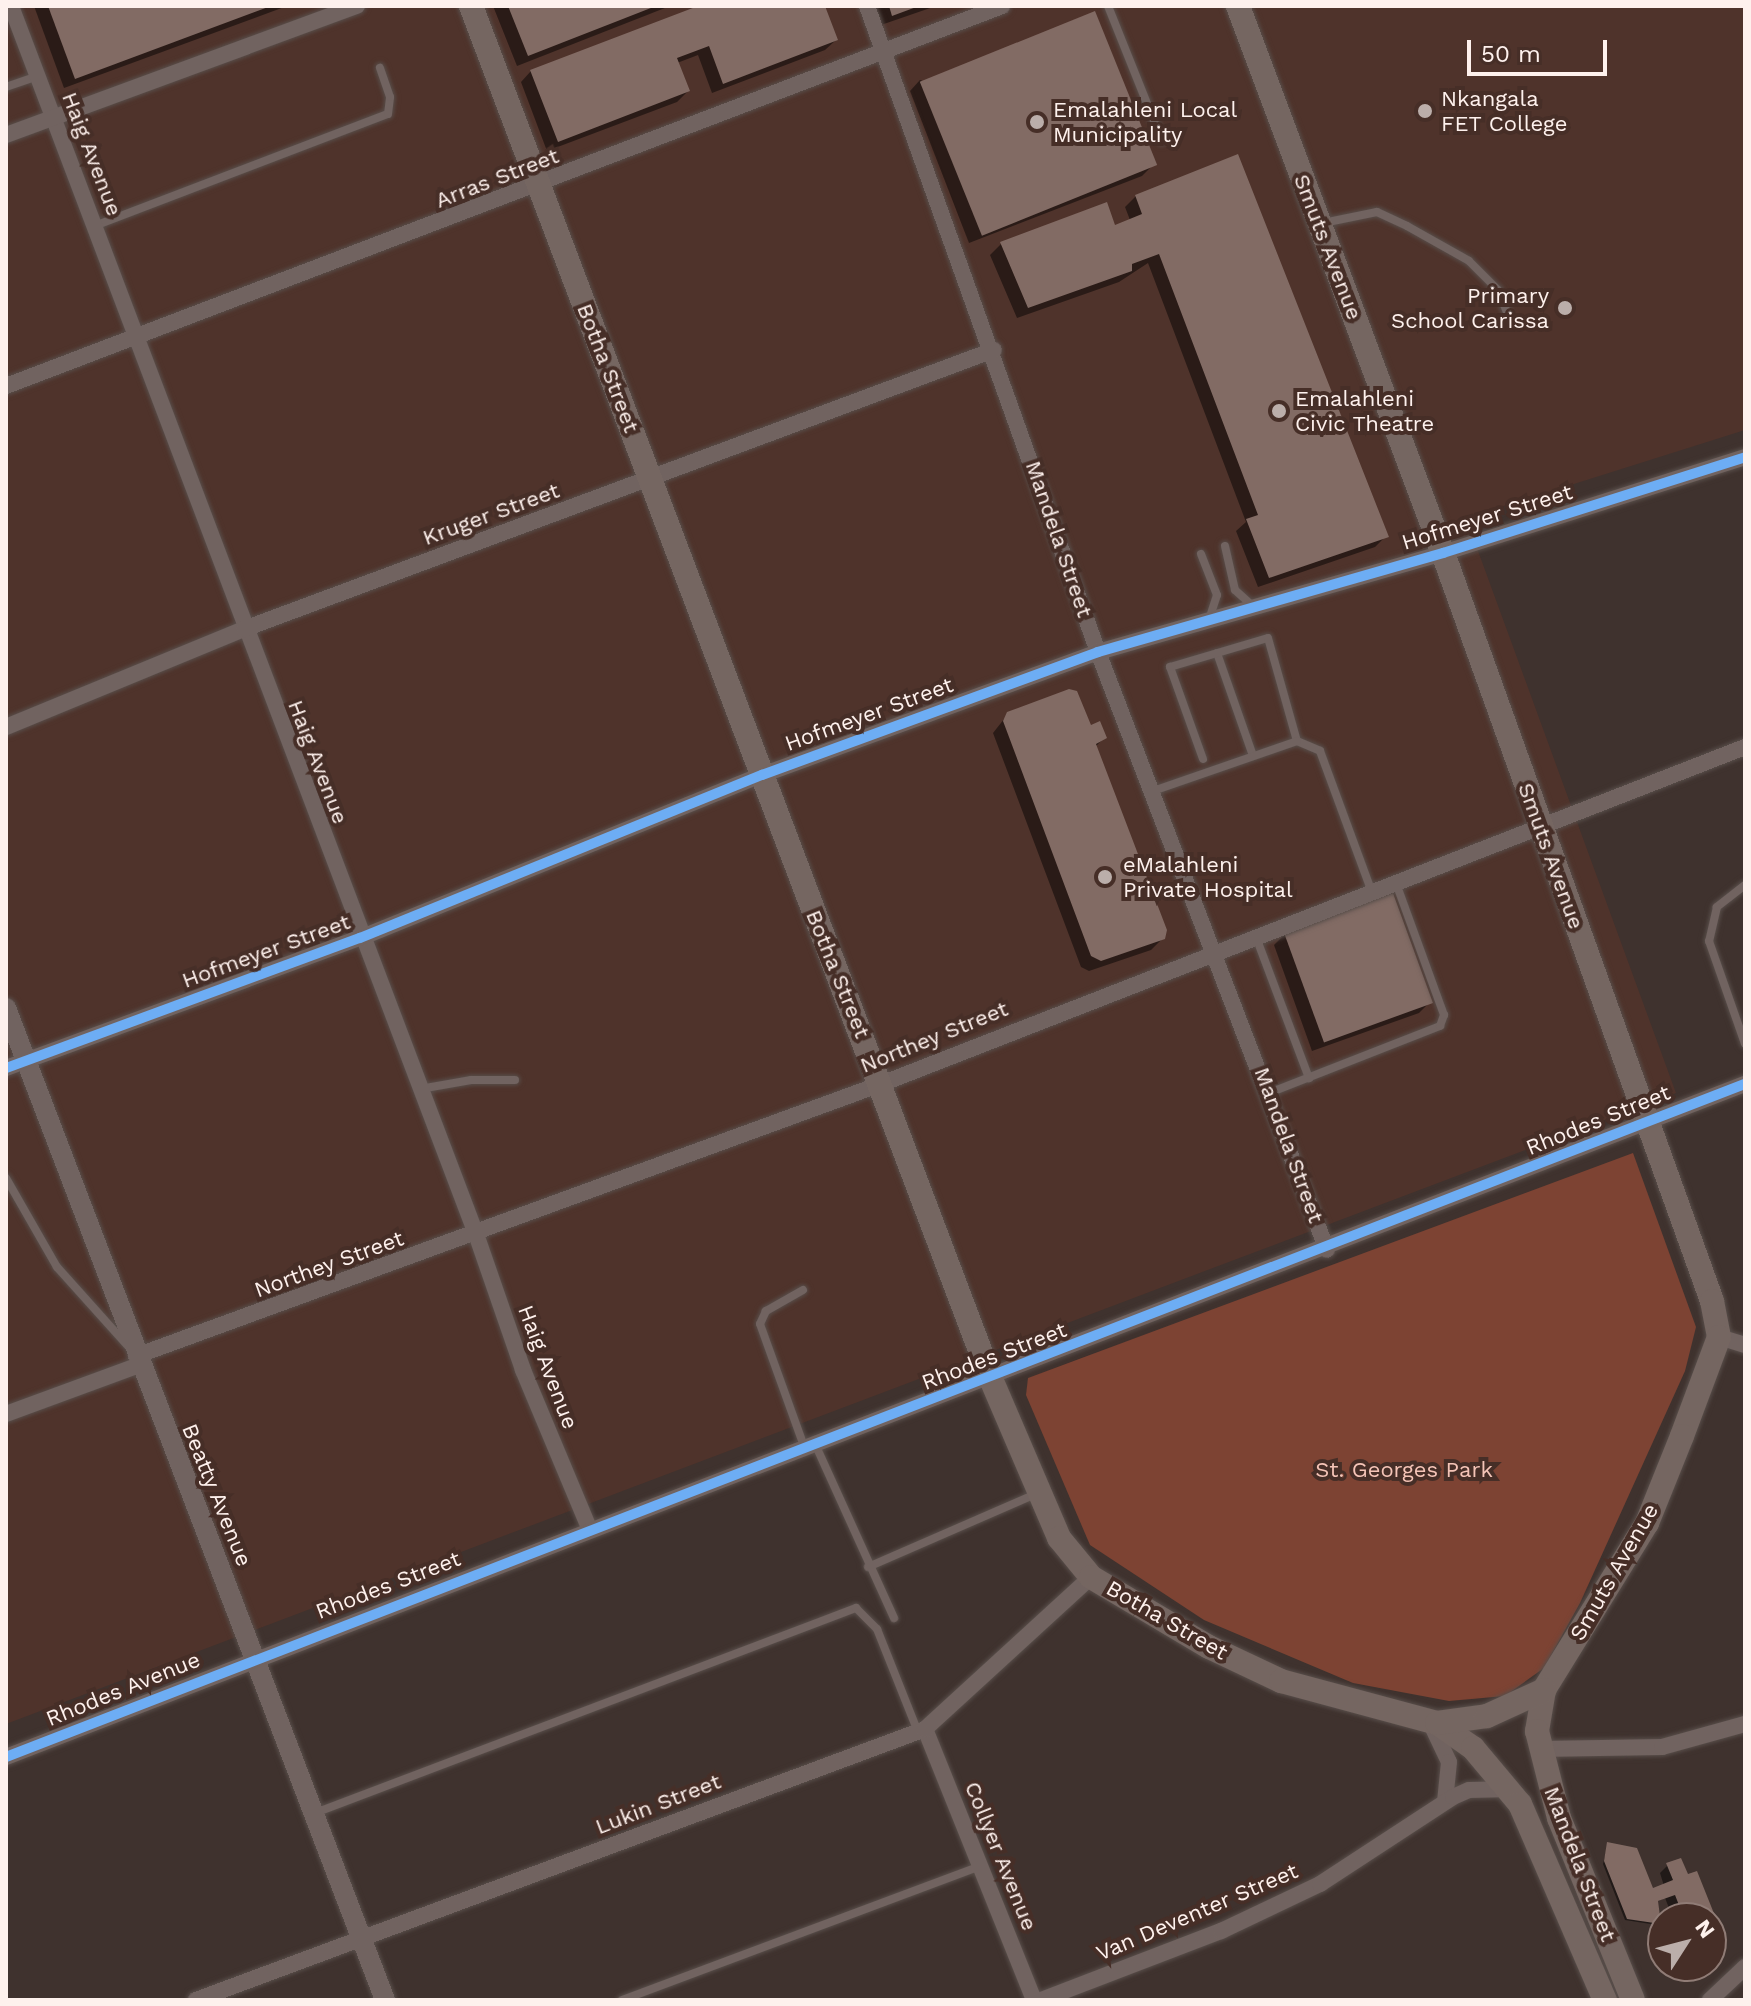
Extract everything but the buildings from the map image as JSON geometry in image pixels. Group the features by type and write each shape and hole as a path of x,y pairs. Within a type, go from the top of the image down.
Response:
{"main road":[{"name":"Botha Street","path":"471,6 991,1379 1059,1538 1091,1577 1146,1613 1281,1681 1434,1722"},
{"name":"Smuts Avenue","path":"1238,6 1443,553 1712,1301 1719,1337 1647,1523 1544,1690"},
{"path":"1434,1722 1487,1716 1544,1690"},
{"name":"Mandela Street","path":"1544,1690 1539,1749 1559,1818 1633,2000"},
{"name":"Mandela Street","path":"1434,1722 1473,1748 1512,1789 1605,2000"}],"street":[{"name":"Haig Avenue","path":"11,6 13,32 38,76 97,225 360,938 476,1234 523,1370 590,1530"},
{"path":"6,135 357,6"},
{"name":"Mandela Street","path":"867,6 994,350 1098,652 1217,953 1327,1250"},
{"name":"Arras Street","path":"6,386 538,186 884,49 1002,6"},
{"name":"Kruger Street","path":"6,727 244,629 994,350"},
{"name":"Hofmeyer Street","path":"16,1064 360,938 762,775 1098,652 1443,553 1745,457"},
{"name":"Northey Street","path":"6,1414 138,1361 881,1084 1745,747"},
{"name":"Beatty Avenue","path":"6,1008 16,1064 138,1361 385,2000"},
{"name":"Rhodes Street","path":"255,1658 1327,1250 1745,1084"},
{"path":"1719,1337 1745,1345"},
{"name":"Lukin Street","path":"196,2000 361,1936 921,1731 1091,1577"},
{"name":"Rhodes Avenue","path":"6,1757 255,1658"},
{"path":"1434,1722 1449,1762 1445,1802"},
{"path":"1539,1749 1662,1747 1745,1724"},
{"name":"Collyer Avenue","path":"921,1731 983,1865 1034,2000"},
{"name":"Van Deventer Street","path":"1041,2000 1221,1931 1320,1884 1445,1802 1469,1790 1512,1789"},
{"path":"1710,2000 1745,1967"}],"lane":[{"path":"1108,6 1162,141"},
{"path":"97,225 388,114 390,97 380,68"},
{"path":"6,87 38,76"},
{"path":"1318,224 1377,212 1407,226 1469,261 1498,290 1509,317"},
{"path":"1225,546 1235,590 1254,607"},
{"path":"1201,554 1217,595 1208,620"},
{"path":"1203,759 1170,667 1268,638 1297,741"},
{"path":"1217,653 1253,756"},
{"path":"1153,791 1297,741 1320,751 1372,892"},
{"path":"1269,1093 1415,1040 1443,1020 1396,883"},
{"path":"1745,885 1717,907 1709,941 1745,1044"},
{"path":"1256,937 1309,1078"},
{"path":"420,1089 471,1080 515,1080"},
{"path":"6,1178 57,1267 138,1361"},
{"path":"803,1290 766,1311 760,1324 811,1448 894,1618"},
{"path":"868,1567 1040,1493"},
{"path":"314,1813 856,1608 877,1629 921,1731"},
{"path":"622,2000 983,1865"}],"shaded area":[{"path":"6,6 1745,6 1745,430 1466,518 1676,1093 6,1724"}],"green space":[{"name":"St. Georges Park","path":"1633,1153 1696,1327 1685,1371 1580,1603 1544,1668 1505,1696 1449,1701 1353,1683 1204,1620 1090,1545 1026,1395 1028,1378"}],"cycle path":[{"path":"6,1068 360,938 762,775 1098,652 1443,553 1745,457"},
{"path":"6,1757 1745,1084"}],"place":[{"name":"Nkangala FET College","path":"1425,111"},
{"name":"Emalahleni Local Municipality","path":"1037,122"},
{"name":"Primary School Carissa","path":"1565,308"},
{"name":"Emalahleni Civic Theatre","path":"1279,411"},
{"name":"eMalahleni Private Hospital","path":"1105,877"}]}
